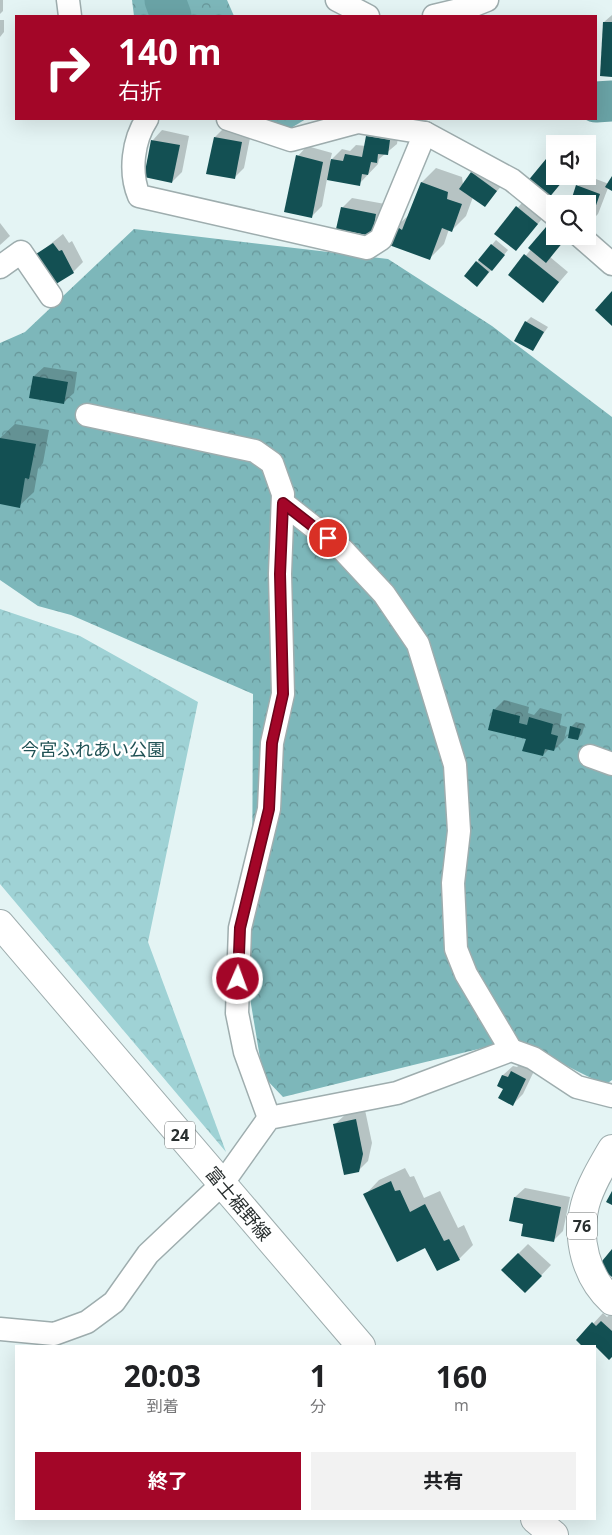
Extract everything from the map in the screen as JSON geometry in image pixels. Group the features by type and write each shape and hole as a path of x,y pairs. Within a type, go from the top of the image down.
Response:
{"main road":[{"name":"富士裾野線","path":"0,924 359,1345"},
{"name":"76","path":"612,1149 585,1204 581,1232 587,1265 605,1295 612,1301"},
{"path":"536,1520 554,1535"}],"street":[{"path":"68,0 70,15"},
{"path":"337,0 366,15"},
{"path":"437,15 487,0"},
{"path":"146,120 138,132 134,162 134,183 139,196 367,248 381,239 425,132"},
{"path":"231,120 291,140 358,122 425,132 512,180 546,208"},
{"path":"590,245 612,264"},
{"path":"0,267 21,252 51,296"},
{"path":"86,415 255,451 272,463 283,494 280,574 283,694 272,743 269,809 240,928 237,1013 245,1052 269,1118"},
{"path":"283,503 343,550 384,594 418,644 455,765 460,831 453,883 456,949 466,974 510,1050"},
{"path":"590,756 612,764"},
{"path":"0,1329 54,1334 87,1322 114,1302 148,1254 222,1184 269,1118 397,1093 510,1050 533,1058 577,1087 612,1096"}],"green space":[{"path":"132,0 227,0 234,15 134,15"},
{"path":"268,120 304,120 291,128"},
{"path":"134,229 388,259 492,326 612,417 612,1080 605,1085 515,1040 283,1097 263,1076 248,986 252,906 253,694 71,615 38,606 0,580 0,343 25,332"},
{"name":"今宮ふれあい公園","path":"0,609 80,636 198,702 148,942 226,1152 0,884"}],"building":[{"path":"603,22 612,22 612,77 600,76"},
{"path":"366,136 390,140 388,155 378,154 377,163 371,162 368,175 362,174 360,186 327,180 331,159 343,161 345,154 362,157"},
{"path":"214,137 242,142 235,179 206,174"},
{"path":"151,140 180,145 172,183 144,177"},
{"path":"296,155 323,162 312,218 284,212"},
{"path":"546,159 546,185 560,185 551,195 546,195 546,197 527,182"},
{"path":"471,172 497,191 485,207 459,189"},
{"path":"612,176 612,191 605,187"},
{"path":"421,182 448,192 447,199 462,204 452,232 442,228 430,260 389,245 396,226 402,230"},
{"path":"576,185 600,194 596,205 596,195 573,195"},
{"path":"516,206 538,224 516,251 494,234"},
{"path":"341,207 376,214 372,236 336,229"},
{"path":"546,227 546,245 561,245 546,263 528,248"},
{"path":"53,243 59,251 62,250 74,273 56,284 36,254"},
{"path":"491,244 505,255 492,271 478,260"},
{"path":"524,254 559,282 543,303 508,275"},
{"path":"476,261 489,272 477,287 464,276"},
{"path":"612,291 612,326 595,310"},
{"path":"525,321 544,332 533,351 514,341"},
{"path":"33,376 68,382 64,404 29,398"},
{"path":"0,438 36,444 29,479 25,478 20,508 0,504"},
{"path":"493,709 520,716 519,723 527,725 529,717 553,724 551,734 558,736 554,751 545,749 543,756 522,751 526,739 488,730"},
{"path":"570,726 581,729 578,740 568,738"},
{"path":"511,1071 526,1079 513,1106 498,1098 503,1089 497,1086 502,1075 508,1077"},
{"path":"356,1119 363,1154 359,1172 344,1175 333,1124"},
{"path":"391,1181 395,1191 400,1190 410,1212 425,1204 444,1241 449,1239 460,1260 437,1271 425,1248 397,1262 363,1194"},
{"path":"612,1191 612,1205 606,1202"},
{"path":"514,1197 561,1207 554,1242 521,1236 523,1224 509,1221"},
{"path":"612,1249 612,1277 598,1266"},
{"path":"518,1253 542,1276 525,1293 501,1270"},
{"path":"601,1321 612,1331 612,1357 609,1360 596,1345 581,1345 576,1340 592,1322 596,1326"}],"waterway":[{"path":"165,0 171,15"},
{"path":"597,102 612,101"}],"route":[{"path":"238,979 240,928 269,809 272,743 283,694 280,574 283,503 328,538"}]}
